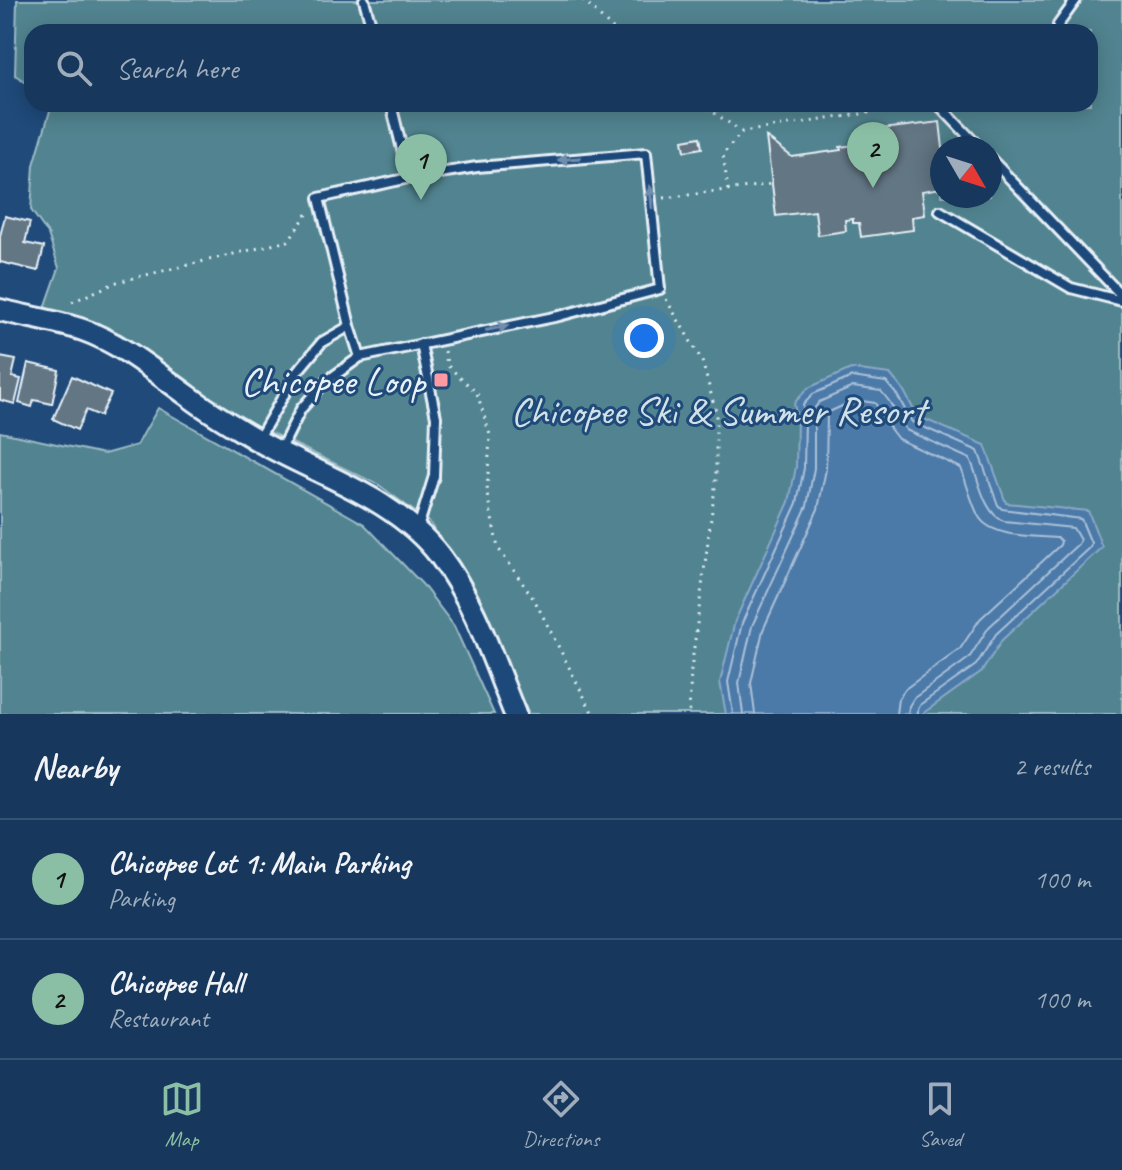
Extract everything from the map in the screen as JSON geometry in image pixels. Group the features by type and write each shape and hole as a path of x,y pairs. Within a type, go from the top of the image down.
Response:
{"street":[{"path":"0,310 83,330 118,346 192,399 258,440 359,490 406,521 438,554 465,593 515,714"}],"lane":[{"path":"364,0 371,24"},
{"path":"1059,24 1076,0"},
{"path":"393,112 409,178"},
{"path":"946,112 969,136"},
{"path":"279,451 301,409 324,383 360,357 559,316 660,289 646,153 477,167 319,198 360,357"},
{"path":"1002,171 1122,298"},
{"path":"940,211 1071,288 1122,298"},
{"path":"258,440 297,372 322,342 350,326"},
{"path":"416,532 434,476 436,417 421,344"}],"path":[{"path":"583,0 608,24"},
{"path":"713,112 742,132"},
{"path":"728,190 723,154 742,132 875,112"},
{"path":"652,200 772,184"},
{"path":"72,302 117,282 288,241 319,198"},
{"path":"660,289 702,361 716,412 716,480 691,670 689,714"},
{"path":"443,339 447,365 477,393 490,435 487,494 498,548 535,601 593,714"}],"green space":[{"name":"Chicopee Ski & Summer Resort","path":"17,0 1122,0 1122,714 529,714 457,567 430,523 379,485 251,423 186,385 121,334 97,323 44,311 59,268 48,234 31,210 34,165 50,112 1098,112 1098,24 24,24 24,81 15,75"},
{"path":"158,408 364,524 422,584 454,626 494,714 0,714 0,432 104,454 137,445"}],"water":[{"path":"851,369 890,374 904,391 917,416 985,445 1006,503 1088,511 1102,547 1002,640 982,671 922,714 726,714 720,682 735,621 789,502 796,467 797,420 794,403 808,388"}],"building":[{"path":"940,122 942,136 930,136 930,190 922,191 925,215 912,217 913,230 861,237 859,223 853,223 853,219 845,220 846,231 818,235 815,211 776,216 766,137 792,157 875,142 874,130"},
{"path":"700,137 702,148 685,151 683,140"},
{"path":"5,216 30,222 25,243 44,247 38,271 0,262 0,236"},
{"path":"0,357 16,360 12,377 21,379 15,404 0,400"},
{"path":"28,363 59,370 52,404 34,400 32,407 19,403"},
{"path":"72,376 111,394 100,416 86,410 77,430 53,419"}],"place":[{"name":"Chicopee Hall","path":"873,188"},
{"name":"Chicopee Lot 1: Main Parking","path":"421,200"},
{"name":"Chicopee Loop","path":"441,380"}]}
